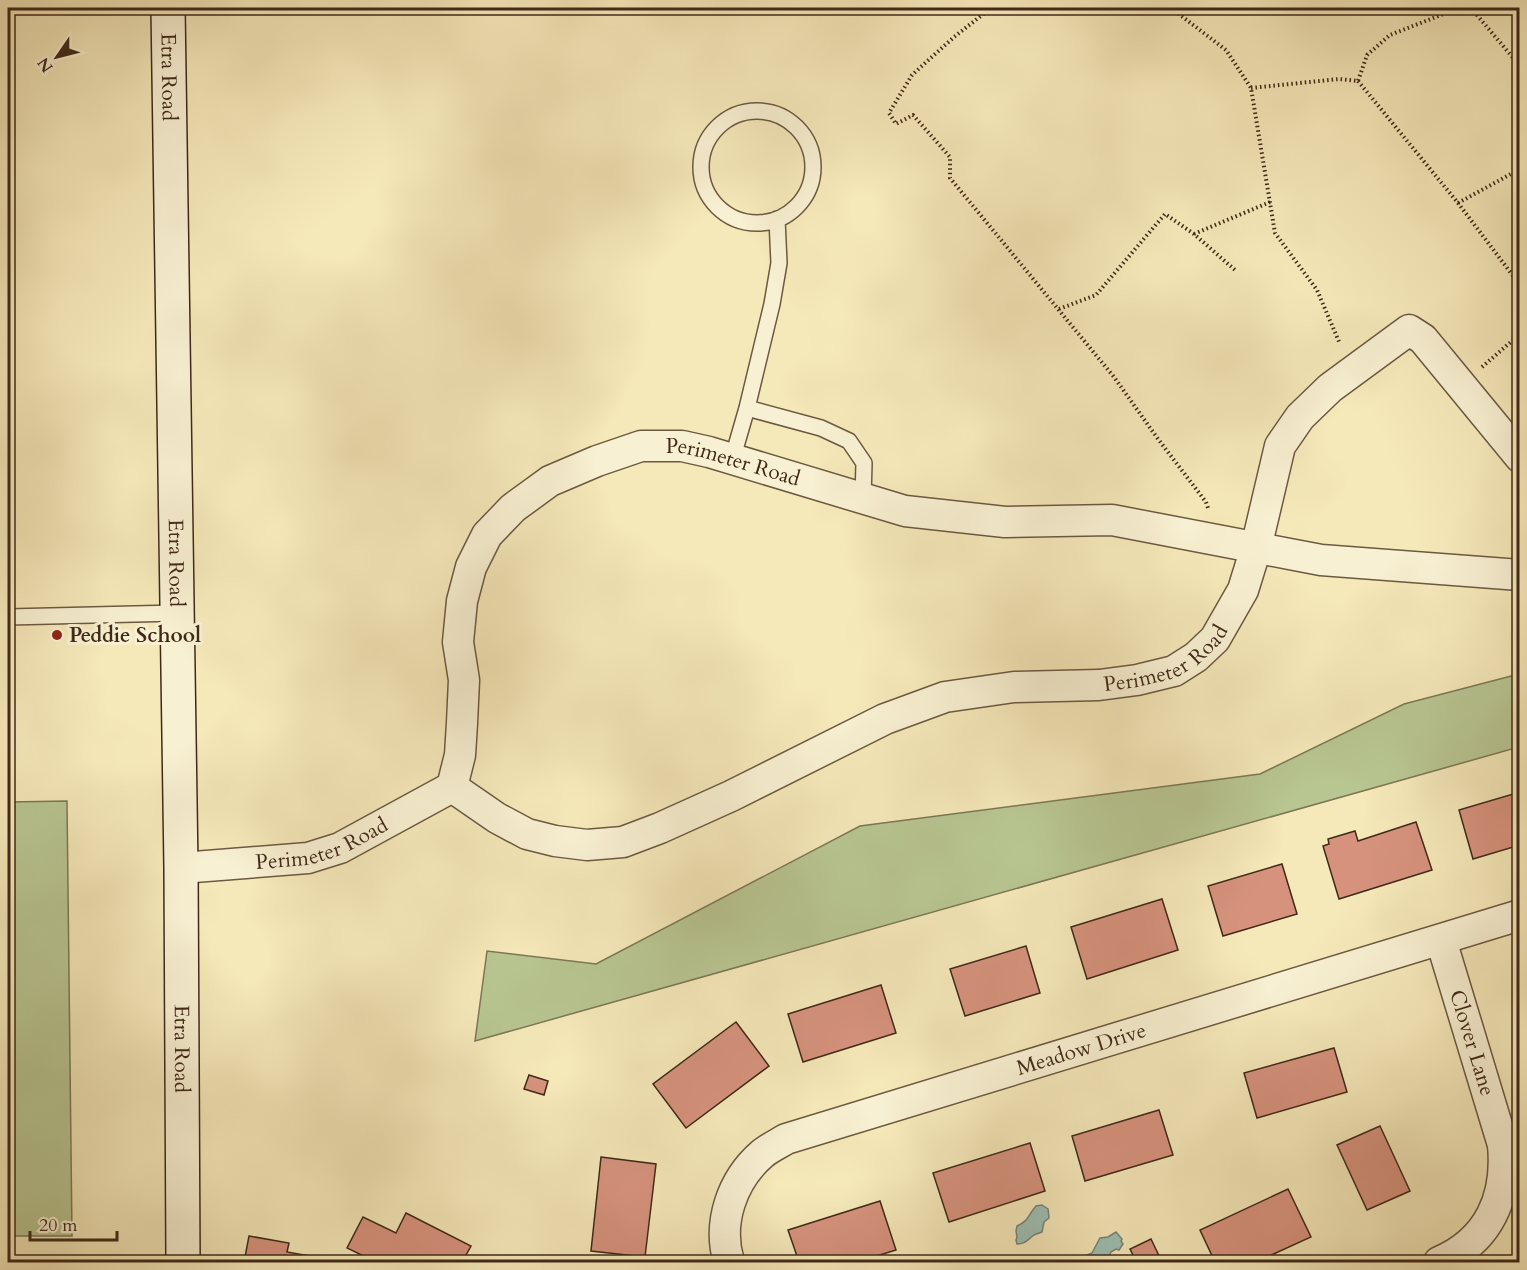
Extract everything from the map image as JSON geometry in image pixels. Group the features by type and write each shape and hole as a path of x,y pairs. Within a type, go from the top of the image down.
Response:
{"main road":[{"name":"Etra Road","path":"168,8 181,868 183,1263"}],"street":[{"name":"Perimeter Road","path":"452,787 497,818 527,834 555,842 587,845 623,842 731,796 885,719 945,697 1014,687 1099,685 1137,680 1174,671 1196,657 1215,639 1243,590 1256,548 1280,446 1300,417 1330,388 1409,330 1423,339 1520,457"},
{"name":"Perimeter Road","path":"181,868 308,858 340,848 452,787 460,755 462,723 464,680 458,642 462,601 471,567 487,535 513,508 550,480 641,446 682,446 709,452 905,511 1005,522 1112,520 1321,560 1520,575"},
{"name":"Meadow Drive","path":"729,1263 725,1250 725,1221 732,1193 747,1168 764,1152 786,1139 1520,915"},
{"name":"Clover Lane","path":"1439,1263 1453,1257 1475,1239 1492,1216 1501,1190 1505,1166 1503,1145 1441,940"}],"lane":[{"path":"755,110 772,113 788,120 801,132 810,147 813,164 811,182 804,198 792,211 777,219 758,223 738,220 722,210 709,195 702,177 702,157 708,139 721,124 737,114 755,110"},
{"path":"732,460 772,304 779,263 777,219"},
{"path":"747,408 821,428 849,441 864,463 863,498"},
{"path":"8,617 177,613"}],"path":[{"path":"991,8 954,37 912,75 889,113 896,123 913,115 950,157 950,177 1114,377 1206,502 1211,518 1208,538"},
{"path":"1358,81 1367,55 1390,35 1446,13 1451,8"},
{"path":"1471,8 1520,66"},
{"path":"1174,9 1226,50 1251,88 1275,233 1317,290 1352,372"},
{"path":"1251,88 1339,79 1358,81 1458,202 1520,285"},
{"path":"1458,202 1520,169"},
{"path":"1194,234 1270,202"},
{"path":"1059,309 1096,295 1165,214 1194,234 1235,270"},
{"path":"1461,385 1520,334"}],"green space":[{"path":"1519,674 1519,747 475,1041 487,951 596,964 860,826 1260,774 1404,704"},
{"path":"67,801 72,1236 8,1236 8,802"}],"water":[{"path":"1042,1205 1048,1209 1049,1218 1044,1222 1042,1232 1017,1244 1017,1226 1026,1220 1036,1206"},
{"path":"1116,1232 1123,1244 1119,1250 1111,1252 1106,1262 1087,1262 1087,1255 1092,1253 1100,1238 1108,1237"}],"building":[{"path":"1520,792 1520,845 1473,859 1459,810"},
{"path":"1416,822 1432,870 1339,899 1323,846 1329,844 1328,839 1355,831 1358,841"},
{"path":"1282,864 1297,914 1223,936 1208,886"},
{"path":"1162,899 1178,950 1087,979 1071,927"},
{"path":"1026,946 1040,993 965,1016 950,969"},
{"path":"881,985 896,1033 803,1062 788,1014"},
{"path":"736,1022 769,1066 686,1128 653,1084"},
{"path":"1334,1048 1347,1092 1257,1118 1244,1073"},
{"path":"529,1075 548,1081 544,1095 524,1089"},
{"path":"1159,1110 1173,1155 1085,1181 1072,1136"},
{"path":"1380,1126 1410,1191 1367,1210 1337,1145"},
{"path":"1030,1143 1045,1191 949,1222 933,1173"},
{"path":"601,1157 656,1164 645,1257 591,1251"},
{"path":"1288,1189 1311,1237 1256,1262 1215,1262 1200,1230"},
{"path":"880,1201 896,1250 857,1262 799,1262 788,1230"},
{"path":"406,1213 471,1246 462,1262 376,1262 347,1248 363,1217 396,1233"},
{"path":"249,1236 289,1243 287,1252 310,1256 308,1262 244,1262"},
{"path":"1151,1239 1162,1262 1133,1262 1136,1261 1130,1249"}],"place":[{"name":"Peddie School","path":"57,635"}]}
